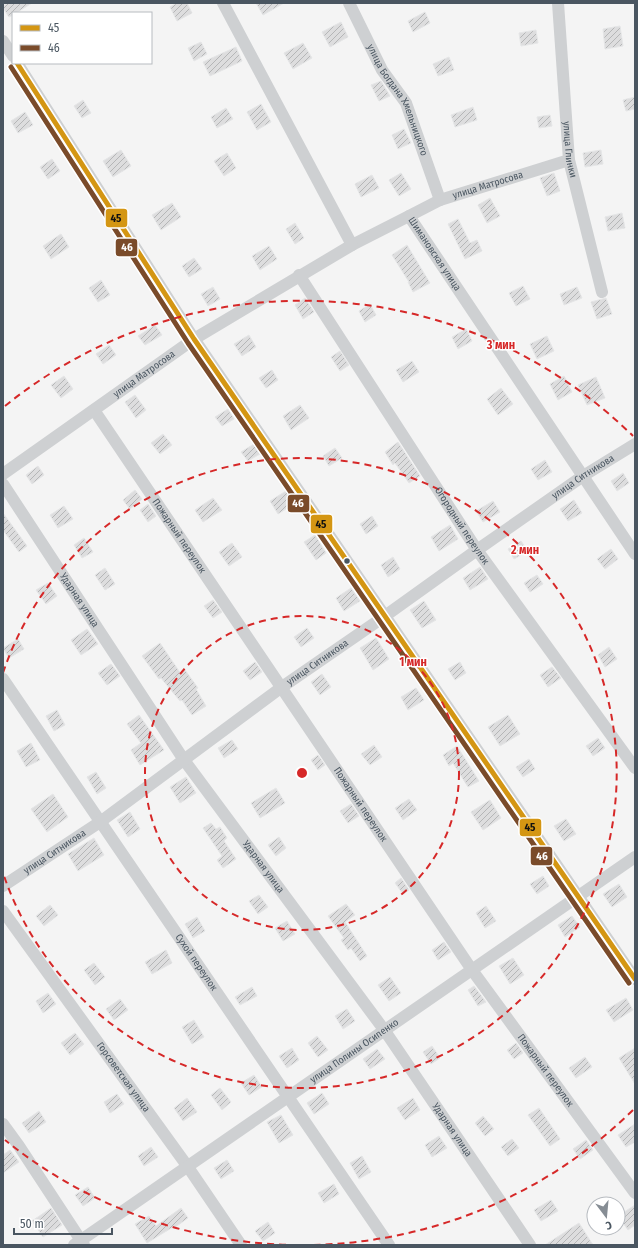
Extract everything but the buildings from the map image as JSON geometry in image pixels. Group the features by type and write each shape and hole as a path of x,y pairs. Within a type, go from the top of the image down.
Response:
{"street":[{"path":"222,3 352,245"},
{"name":"улица Богдана Хмельницкого","path":"349,3 382,70 406,103 440,200"},
{"name":"улица Глинки","path":"558,3 569,160 602,292"},
{"path":"3,41 12,54"},
{"path":"18,64 194,339 635,979"},
{"name":"улица Матросова","path":"409,216 440,200 569,160"},
{"name":"Шимановская улица","path":"352,245 409,216 635,554"},
{"name":"улица Матросова","path":"3,474 194,339 299,275 352,245"},
{"name":"Огородный переулок","path":"299,275 477,550 635,768"},
{"name":"Пожарный переулок","path":"94,410 472,970 635,1193"},
{"name":"улица Ситникова","path":"3,886 100,822 282,687 477,550 583,476 635,444"},
{"name":"Ударная улица","path":"3,484 184,760 384,1030 530,1245"},
{"name":"Сухой переулок","path":"3,679 389,1245"},
{"name":"улица Полины Осипенко","path":"80,1244 384,1030 635,857"},
{"name":"Горсоветская улица","path":"3,911 188,1167 241,1245"},
{"path":"3,1124 23,1152 80,1244"}],"transit line":[{"name":"45","path":"18,64 194,339 635,979"},
{"name":"46","path":"11,67 188,343 629,983"}]}
